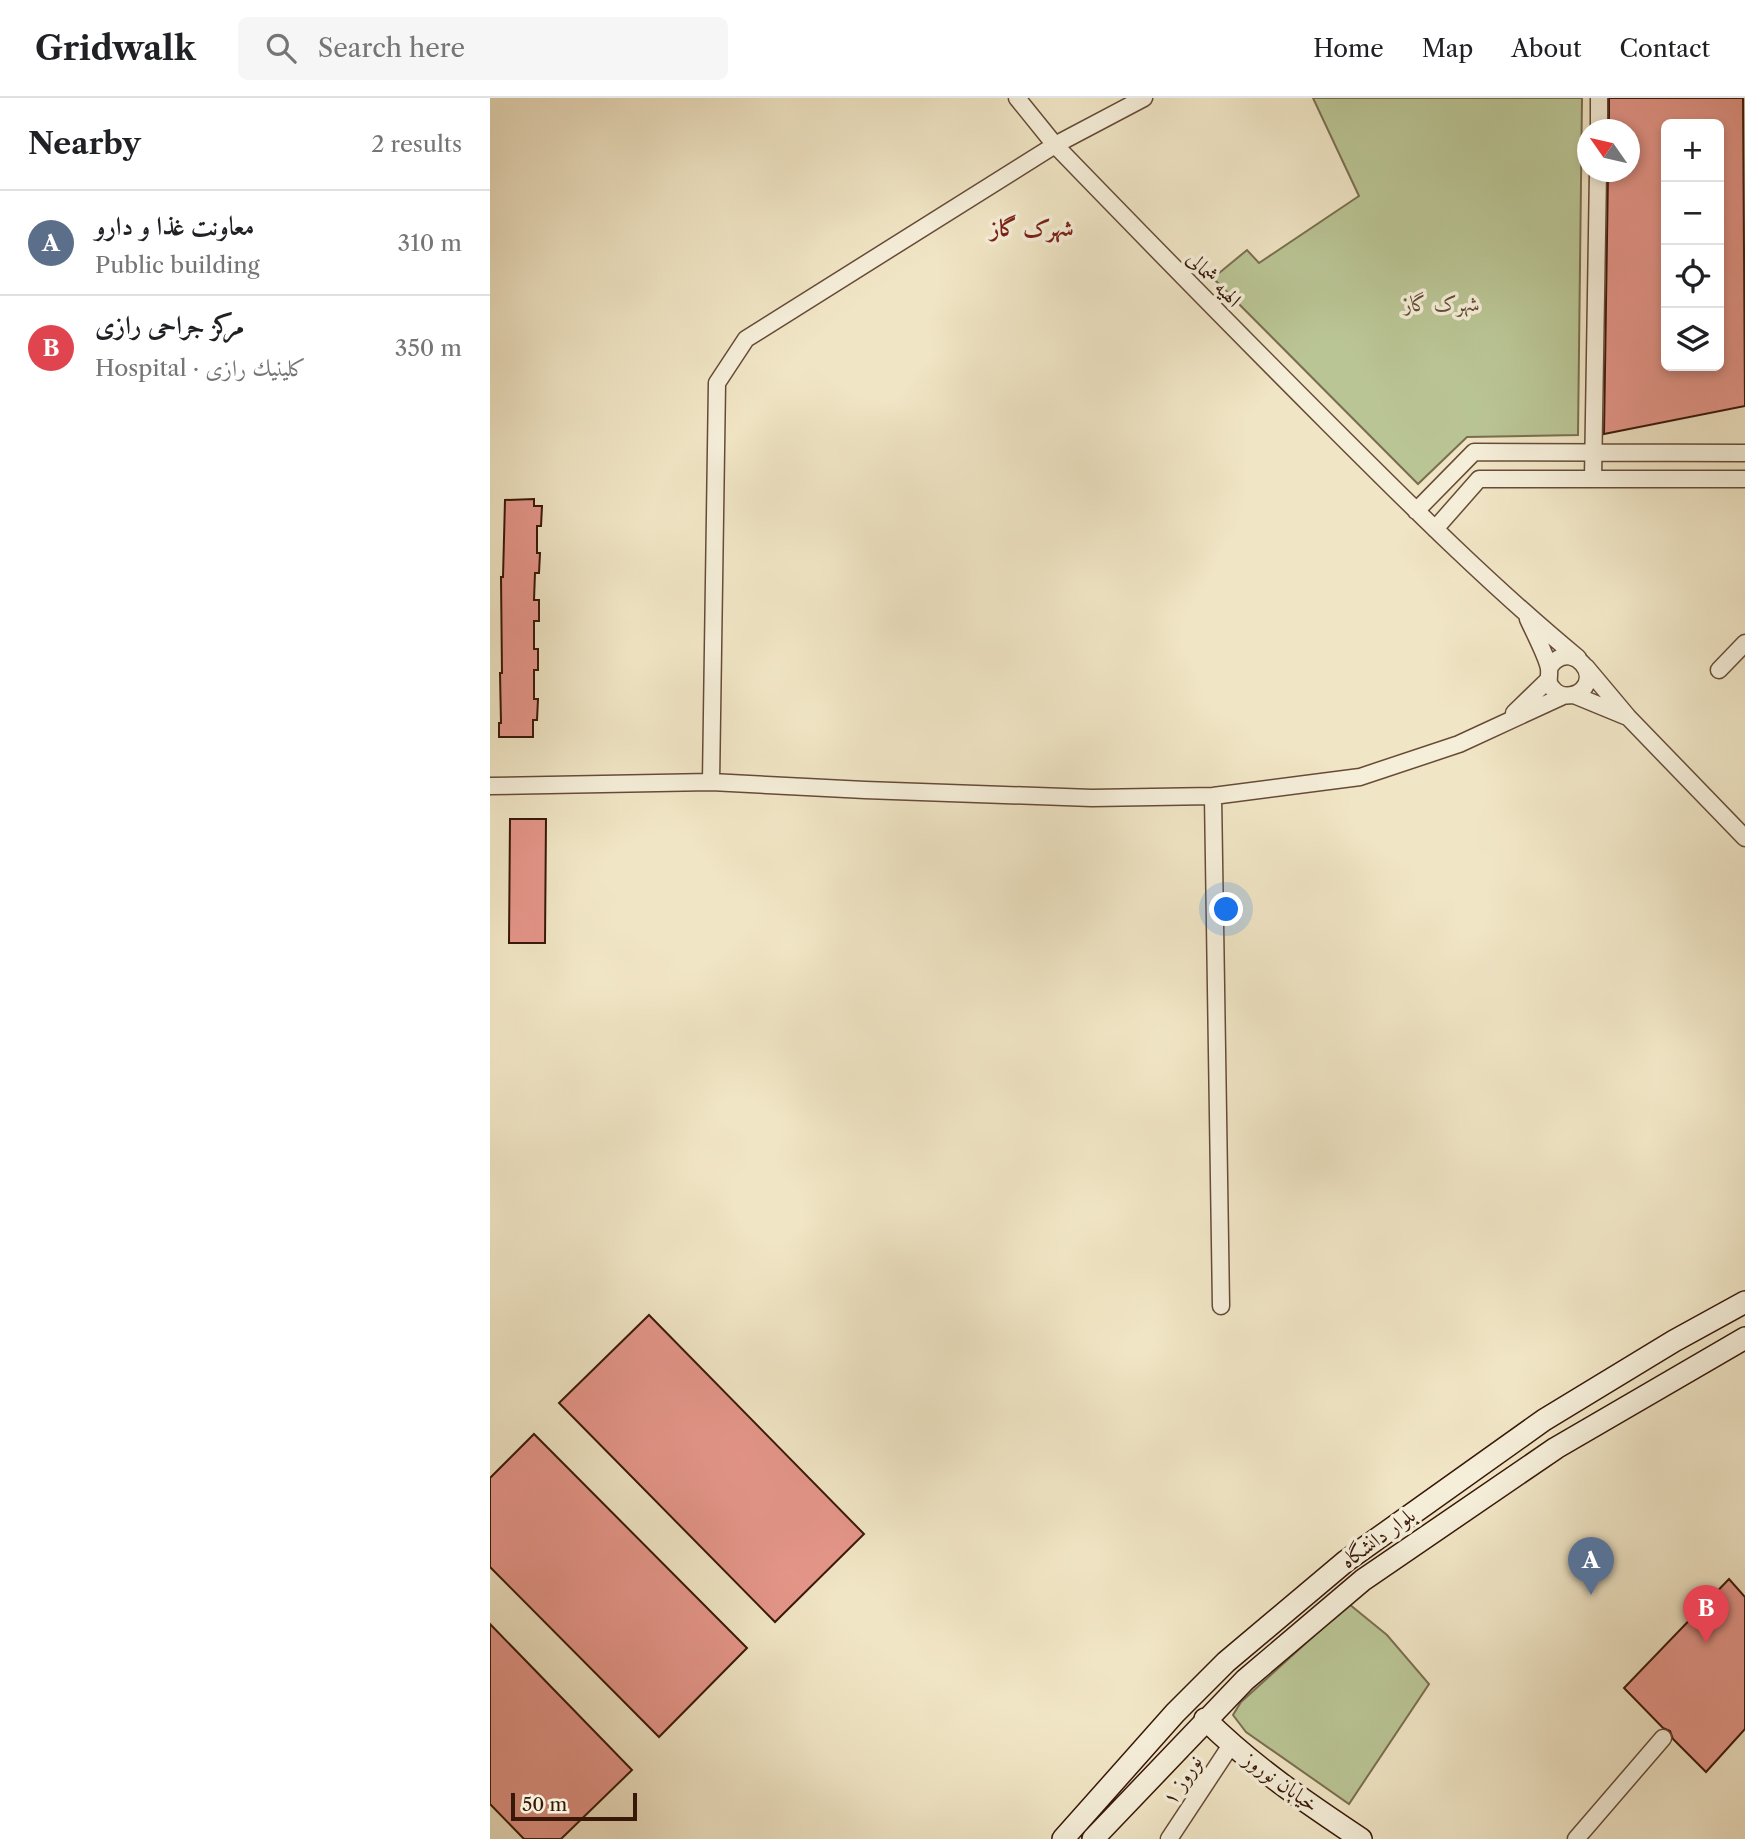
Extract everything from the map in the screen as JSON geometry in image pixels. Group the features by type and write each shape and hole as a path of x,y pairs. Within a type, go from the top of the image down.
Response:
{"main road":[{"name":"بلوار دانشگاه","path":"1063,1839 1175,1713 1226,1662 1346,1561 1544,1420 1674,1341 1745,1302"},
{"name":"بلوار دانشگاه","path":"1093,1839 1245,1680 1363,1580 1556,1448 1745,1338"},
{"name":"خیابان نوروز","path":"1205,1719 1231,1745 1361,1839"}],"street":[{"name":"الهیه شمالی","path":"1017,98 1055,145 1199,294 1416,511 1527,617 1582,663 1628,717"},
{"path":"711,782 717,383 746,339 1055,145 1144,98"},
{"path":"1599,98 1599,119"},
{"path":"1593,479 1598,182"},
{"path":"1416,511 1474,452 1745,453"},
{"path":"1435,529 1479,479 1745,479"},
{"path":"1527,617 1553,690 1628,717 1745,838"},
{"path":"1719,670 1745,643"},
{"path":"490,786 711,782 1092,798 1213,796 1360,777 1459,744 1508,720 1584,689 1588,678 1582,663 1567,656 1556,659 1548,674 1508,720"},
{"path":"1213,796 1221,1306"},
{"path":"1576,1839 1663,1738"},
{"name":"نوروز ۱","path":"1169,1839 1231,1745"}],"green space":[{"name":"شهرک گاز","path":"1313,98 1582,98 1582,119 1577,119 1577,182 1581,182 1578,435 1467,437 1418,484 1213,278 1247,250 1259,263 1359,196"},
{"path":"1349,1604 1387,1635 1429,1684 1349,1804 1246,1732 1233,1715 1241,1702"}],"building":[{"path":"1609,98 1743,98 1745,406 1604,434 1608,182 1640,182 1640,119 1609,119"},
{"path":"534,499 534,506 542,506 541,526 537,526 537,553 540,553 539,573 535,573 534,600 539,600 539,621 534,621 534,649 538,649 538,670 534,670 534,699 538,699 537,720 533,720 533,737 499,737 505,500"},
{"path":"510,819 546,819 545,943 509,943"},
{"path":"649,1315 864,1534 775,1622 559,1403"},
{"path":"534,1434 747,1648 659,1737 490,1567 490,1478"},
{"path":"1729,1579 1745,1597 1745,1729 1706,1772 1673,1739 1670,1731 1663,1728 1624,1688"},
{"path":"490,1624 632,1770 561,1839 524,1839 490,1804"}],"place":[{"name":"معاونت غذا و دارو","path":"1591,1595"},
{"name":"مرکز جراحی رازی","path":"1706,1643"}],"district":[{"name":"شهرک گاز","path":"1032,228"}]}
